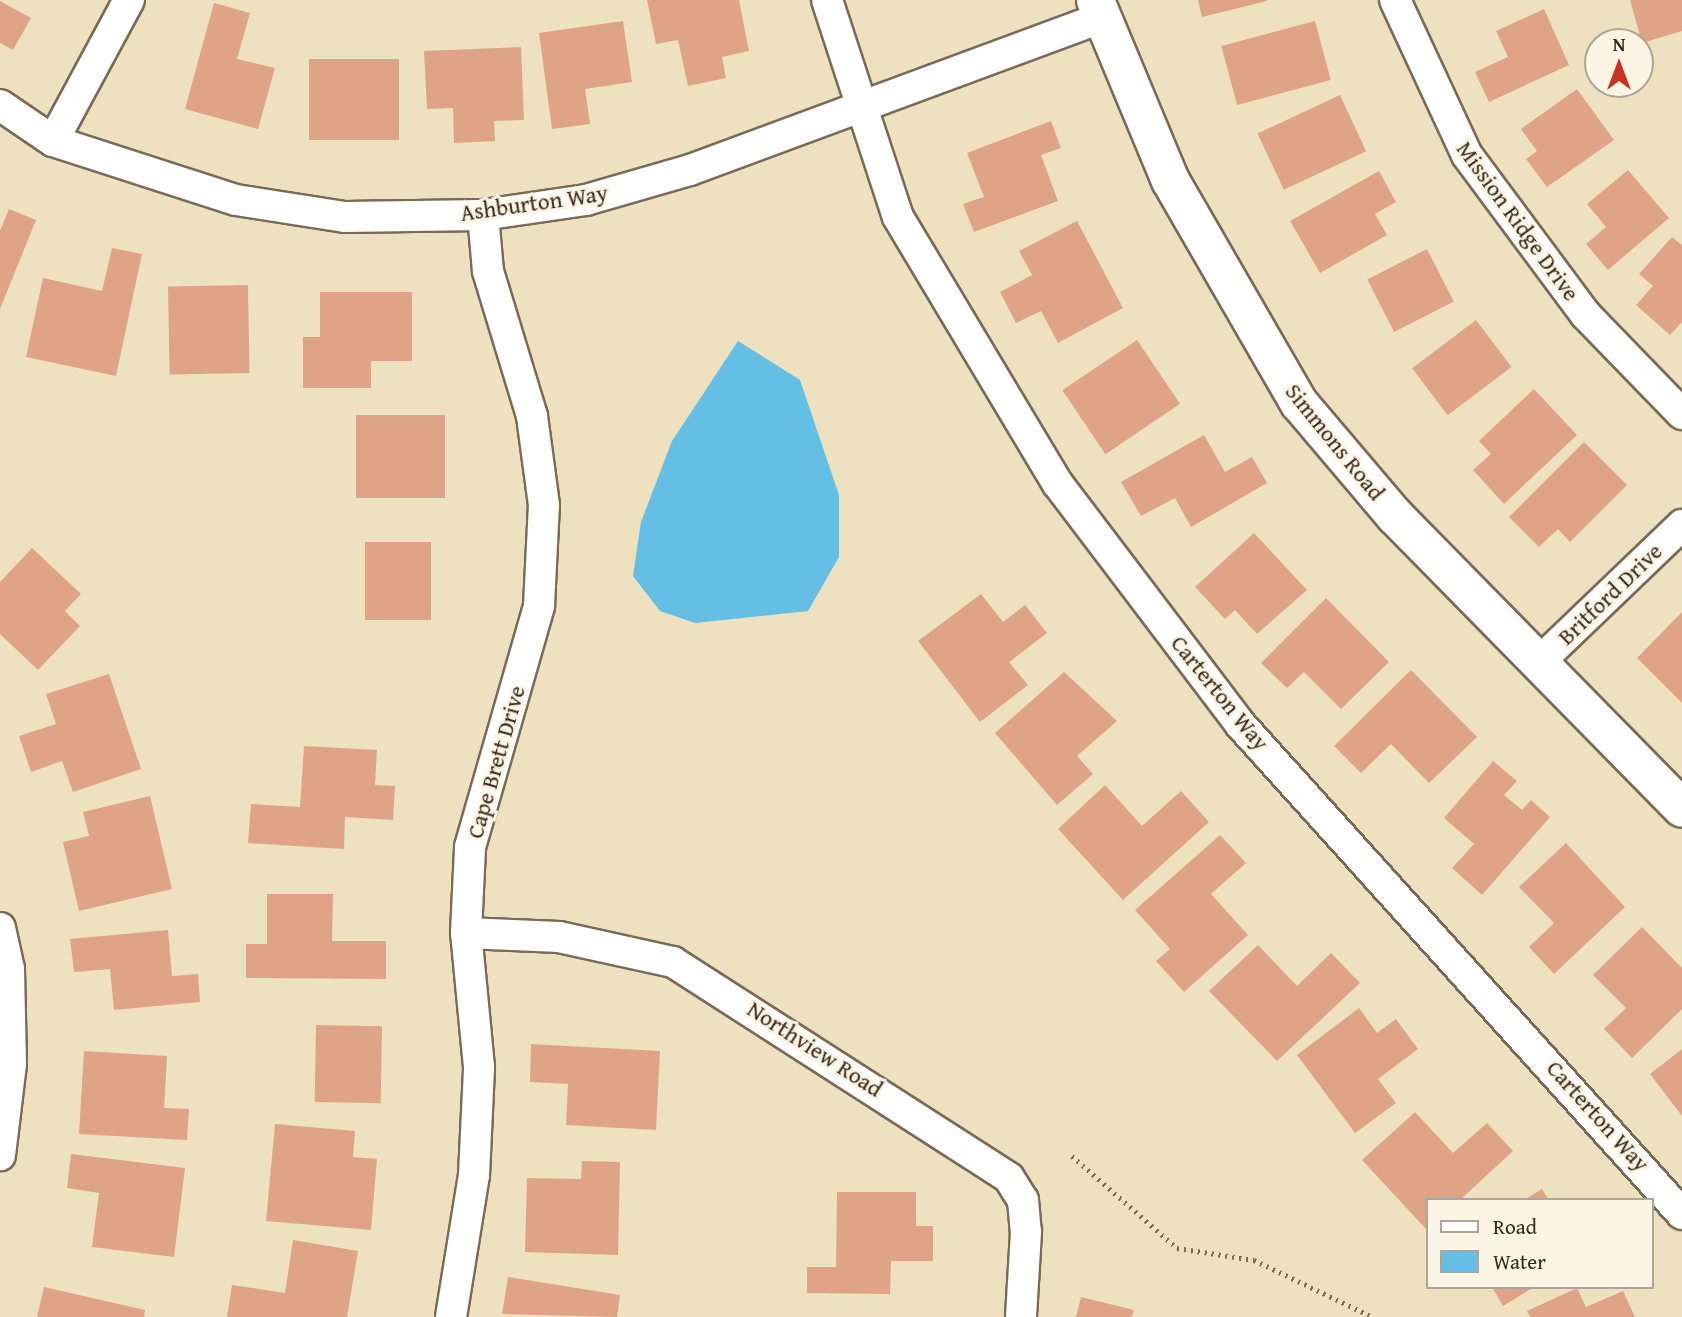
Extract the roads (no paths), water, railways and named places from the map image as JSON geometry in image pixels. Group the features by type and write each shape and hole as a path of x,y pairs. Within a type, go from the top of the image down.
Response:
{"street":[{"path":"53,141 130,0"},
{"name":"Carterton Way","path":"827,0 856,105 898,217 1058,484 1240,724 1682,1214"},
{"name":"Mission Ridge Drive","path":"1395,0 1475,166 1586,315 1682,414"},
{"name":"Ashburton Way","path":"0,106 53,141 236,200 345,217 483,215 586,200 651,181 856,105 1098,9"},
{"name":"Simmons Road","path":"1098,9 1170,180 1299,403 1395,516 1537,664 1682,808"},
{"name":"Cape Brett Drive","path":"451,1317 474,1175 480,1067 466,933 470,847 539,606 544,505 532,416 488,271 483,215"},
{"name":"Britford Drive","path":"1537,664 1682,525"},
{"path":"0,928 9,969 11,1064 0,1155"},
{"name":"Northview Road","path":"466,933 583,940 673,962 1009,1178 1023,1200 1026,1232 1021,1317"}],"water":[{"path":"738,341 800,380 839,495 839,557 808,611 695,623 660,611 633,576 641,522 672,441"}]}
